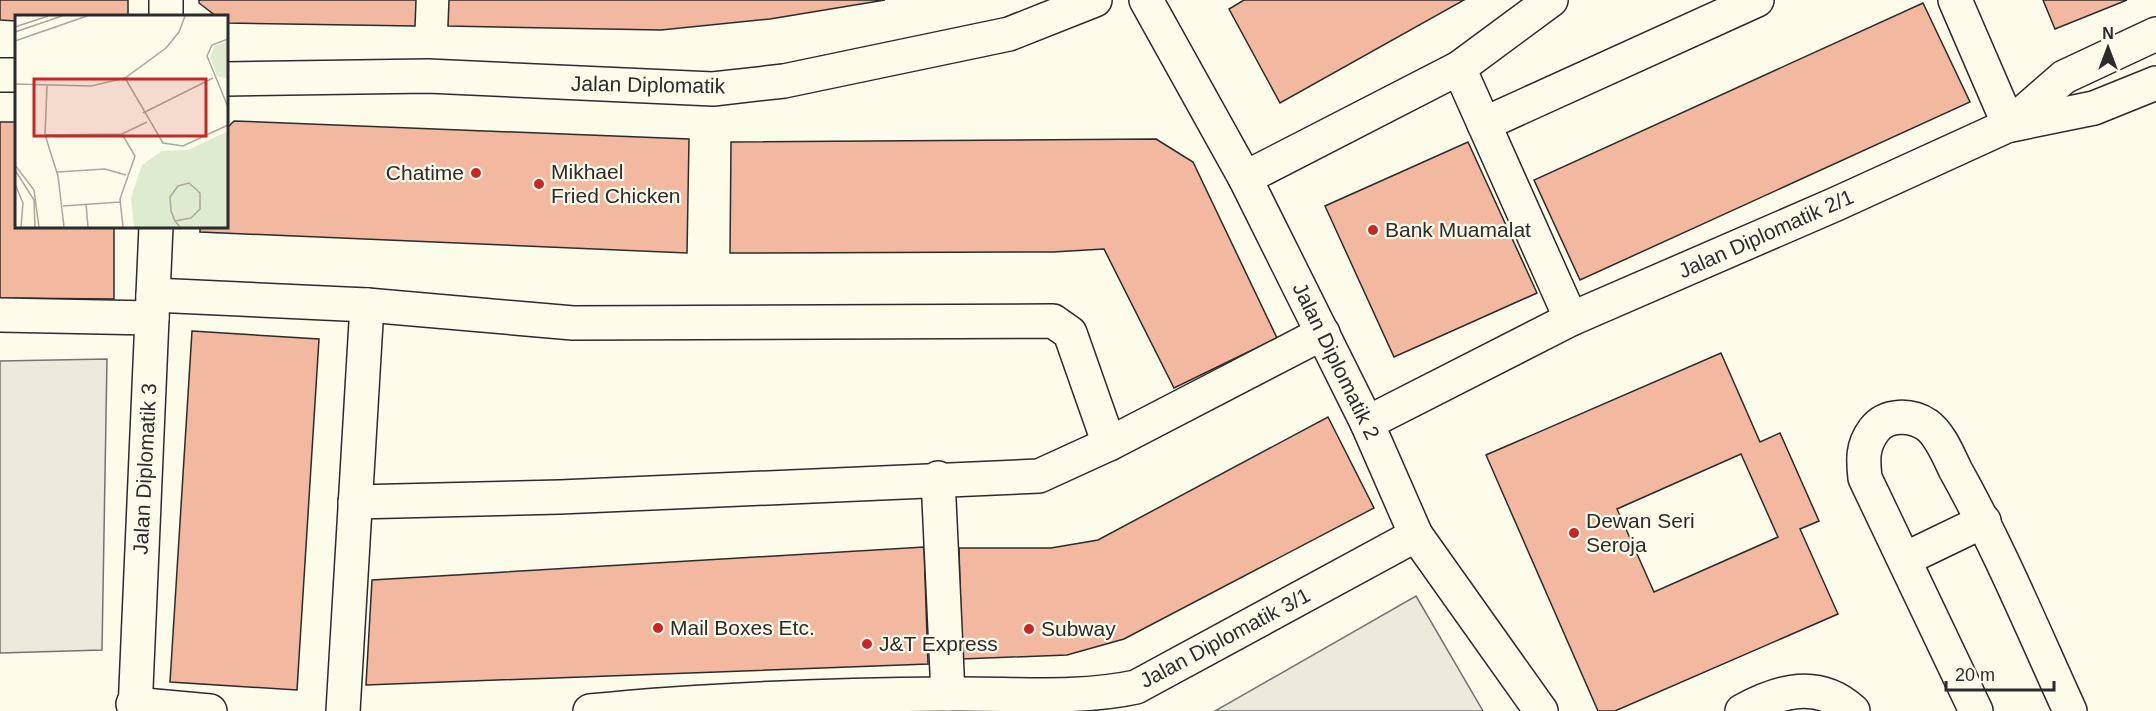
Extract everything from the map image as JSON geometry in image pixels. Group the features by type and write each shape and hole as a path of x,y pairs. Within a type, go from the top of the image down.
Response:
{"street":[{"name":"Jalan Diplomatik","path":"228,80 428,76 713,89 784,81 1009,34 1095,0"},
{"name":"Jalan Diplomatik 2","path":"1146,0 1245,178 1367,423 1416,535 1541,711"},
{"path":"1245,178 1458,68 1551,0"},
{"path":"1484,124 1757,0"},
{"path":"1955,0 2009,125 2094,108 2156,82"},
{"name":"Jalan Diplomatik 2/1","path":"1367,423 1571,319 1836,204 2009,125 2064,78 2156,34"},
{"path":"1458,68 1571,319"},
{"name":"Jalan Diplomatik 3","path":"134,708 156,228"},
{"path":"0,315 153,306 367,305 573,323 1053,321 1070,333 1109,444"},
{"path":"343,711 367,305"},
{"path":"355,502 560,497 939,478 1039,476 1109,444 1323,333"},
{"path":"1976,711 1865,478 1862,454 1874,430 1885,420 1908,417 1928,425 1984,520 2070,711"},
{"path":"939,478 956,700"},
{"path":"1905,559 1984,520"},
{"name":"Jalan Diplomatik 3/1","path":"590,711 683,702 956,700 1106,703 1416,535"},
{"path":"1742,711 1774,695 1803,690 1827,694 1853,711"},
{"path":"134,708 210,711"}],"shaded area":[{"path":"107,359 102,650 0,653 0,361"},
{"path":"1416,596 1483,711 1215,711"}],"building":[{"path":"0,0 128,0 128,15 15,15 15,21 0,20"},
{"path":"199,0 416,0 415,26 228,23 228,15 215,15 199,3"},
{"path":"449,0 885,0 770,19 661,30 448,26"},
{"path":"1244,0 1464,0 1280,103 1229,9"},
{"path":"2043,0 2127,0 2055,29"},
{"path":"1923,3 1970,102 1580,280 1534,180"},
{"path":"234,121 689,139 687,253 200,232 200,228 228,228 228,127"},
{"path":"0,122 15,122 15,228 114,228 114,299 0,298"},
{"path":"1156,139 1193,162 1277,338 1174,388 1104,249 1053,252 730,253 731,142"},
{"path":"1468,142 1537,293 1394,357 1325,206"},
{"path":"192,331 319,339 297,690 170,682"},
{"name":"Dewan Seri Seroja","path":"1721,353 1760,442 1780,433 1819,521 1800,529 1838,614 1615,711 1598,711 1486,455","holes":["1741,454 1778,537 1654,592 1617,509"]},
{"path":"1328,417 1374,508 1124,639 1067,655 962,659 959,548 1051,548 1098,540"},
{"path":"924,547 928,664 366,685 372,580"}],"place":[{"name":"Chatime","path":"476,173"},
{"name":"Mikhael Fried Chicken","path":"539,184"},
{"name":"Bank Muamalat","path":"1373,230"},
{"name":"Dewan Seri Seroja","path":"1574,533"},
{"name":"Mail Boxes Etc.","path":"658,628"},
{"name":"Subway","path":"1029,629"},
{"name":"J&T Express","path":"867,644"}]}
